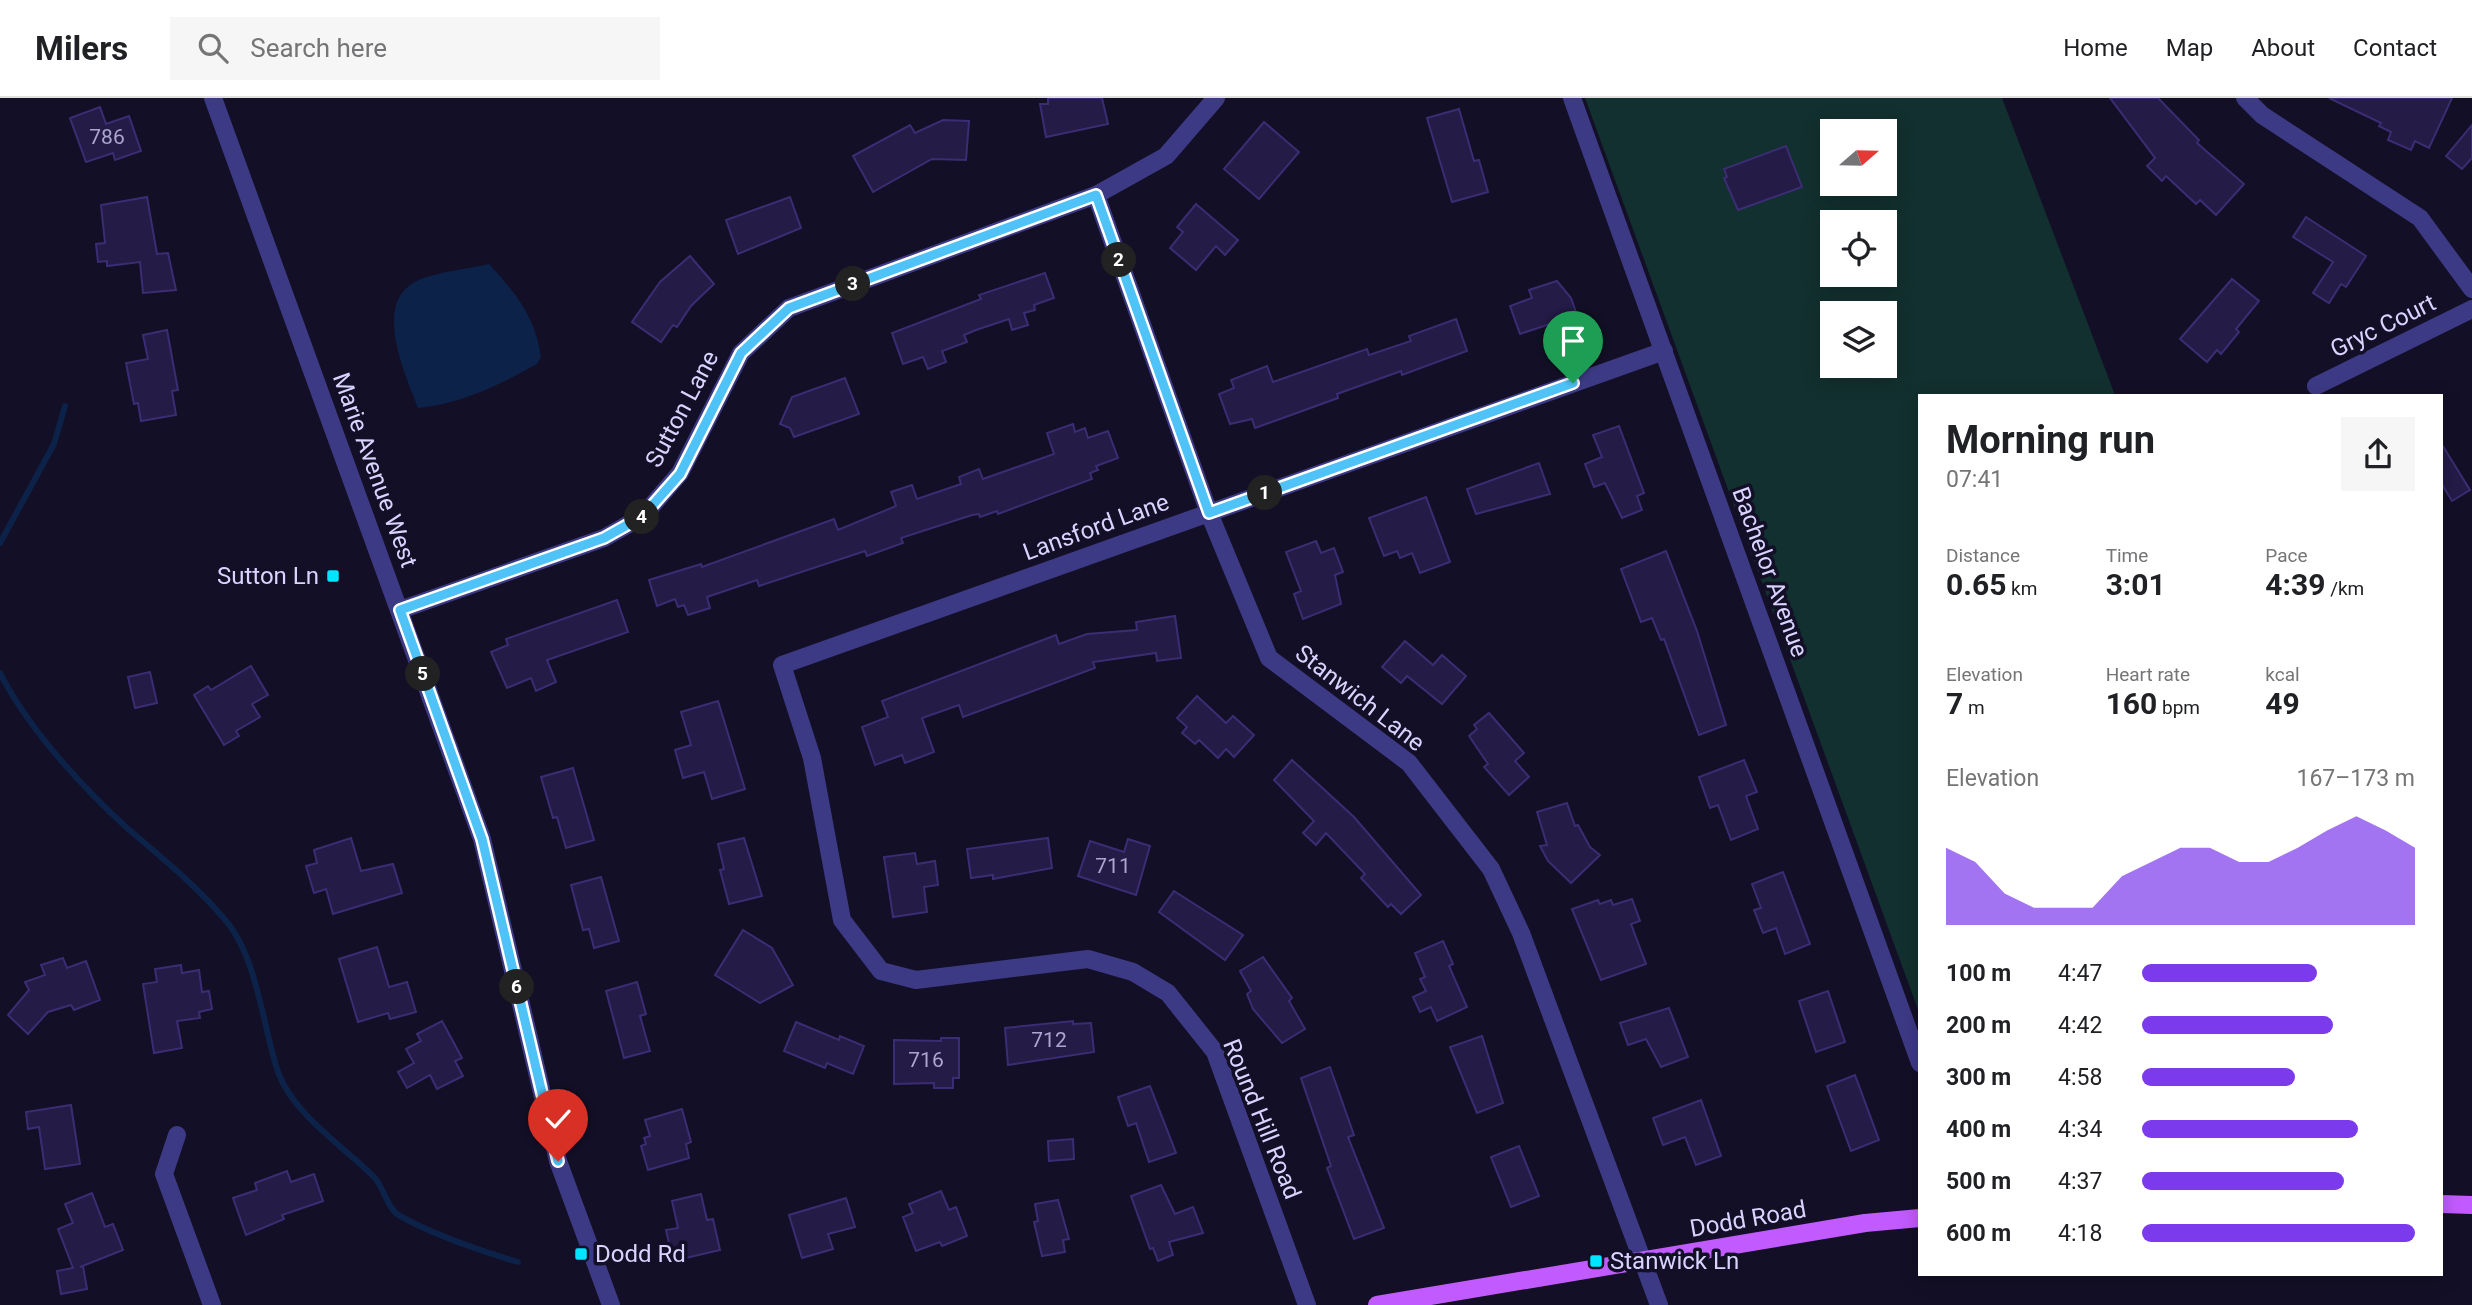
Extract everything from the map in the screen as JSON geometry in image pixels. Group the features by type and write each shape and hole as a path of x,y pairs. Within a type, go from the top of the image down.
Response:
{"main road":[{"path":"2443,1204 2472,1205"},
{"name":"Dodd Road","path":"1377,1305 1865,1223 1918,1217"}],"street":[{"name":"Marie Avenue West","path":"213,98 482,839 558,1161 611,1305"},
{"name":"Sutton Lane","path":"400,610 604,538 643,516 680,474 741,353 789,308 1096,195 1166,156 1216,98"},
{"name":"Bachelor Avenue","path":"1572,98 1914,1028 1918,1051"},
{"path":"2245,98 2262,115 2420,218 2472,289"},
{"name":"Stanwich Lane","path":"1096,195 1209,513 1269,658 1409,763 1491,869 1521,933 1659,1305"},
{"name":"Gryc Court","path":"2316,386 2472,309"},
{"name":"Lansford Lane","path":"782,665 1664,351"},
{"name":"Round Hill Road","path":"782,665 812,758 842,920 881,971 916,980 1088,959 1133,972 1168,993 1214,1052 1307,1305"},
{"path":"177,1135 164,1174 212,1305"}],"green space":[{"path":"1585,98 2002,98 2115,394 1918,394 1918,1010"}],"water":[{"path":"489,264 523,306 534,330 541,357 537,364 480,392 450,402 418,408 395,337 394,318 398,301 407,287 424,278"}],"building":[{"path":"1048,98 1102,98 1108,124 1046,137 1040,104 1048,104"},
{"path":"2110,98 2158,98 2199,140 2197,143 2244,184 2216,215 2200,200 2196,204 2166,176 2162,181 2147,166 2155,158"},
{"path":"2329,98 2452,98 2429,148 2415,141 2411,150 2388,140 2391,132 2379,126 2381,123"},
{"path":"100,107 106,124 129,116 141,151 115,160 113,153 86,162 70,118"},
{"path":"1459,109 1474,161 1479,160 1488,192 1452,202 1427,118"},
{"path":"943,120 969,121 966,160 932,159 873,192 853,156 910,125 915,133"},
{"path":"1264,122 1299,152 1259,199 1224,169"},
{"path":"2472,125 2472,158 2462,169 2446,156"},
{"path":"1786,146 1802,187 1738,210 1724,178 1727,177 1724,169"},
{"path":"147,197 157,254 168,253 176,290 143,293 140,262 107,266 107,261 98,262 96,244 105,243 101,205"},
{"path":"790,197 801,228 738,254 726,220"},
{"path":"1196,204 1238,240 1225,255 1216,246 1196,270 1170,248 1183,232 1177,227"},
{"path":"2306,217 2366,256 2346,287 2341,284 2329,303 2313,293 2333,262 2293,237"},
{"path":"690,256 714,284 691,306 677,327 673,325 661,342 632,322 660,282"},
{"path":"1045,273 1054,298 1034,305 1035,310 1024,313 1028,325 1012,330 1009,319 964,335 967,342 942,351 946,362 928,369 923,357 903,364 892,333 981,299 979,295"},
{"path":"2232,279 2259,301 2236,329 2239,332 2221,354 2217,350 2207,362 2180,339"},
{"path":"1557,281 1571,298 1577,315 1520,334 1510,306 1532,298 1529,290"},
{"path":"1456,319 1467,351 1402,375 1401,371 1337,394 1338,398 1255,428 1252,419 1230,424 1219,394 1234,388 1231,380 1267,366 1273,382 1367,349 1369,355 1411,341 1409,336"},
{"path":"167,330 178,390 172,391 176,415 141,421 138,403 134,404 126,363 148,359 143,335"},
{"path":"845,378 859,414 794,437 790,428 780,424 792,397"},
{"path":"1073,424 1075,432 1085,428 1088,438 1108,431 1118,458 1096,466 1098,470 1090,473 1092,479 998,514 997,511 980,517 979,514 972,515 901,538 903,543 867,556 865,551 759,586 757,580 707,597 710,608 688,615 684,605 678,607 675,599 657,606 649,580 701,564 702,567 834,519 838,530 896,506 891,492 912,485 917,499 961,484 959,477 979,469 983,479 1054,454 1047,433"},
{"path":"1619,426 1644,493 1637,496 1642,510 1622,518 1605,483 1594,487 1585,464 1602,457 1593,435"},
{"path":"2443,446 2470,490 2452,501 2443,486"},
{"path":"1539,463 1550,494 1476,514 1467,489"},
{"path":"1426,497 1450,562 1420,573 1412,553 1400,558 1397,551 1384,556 1369,518"},
{"path":"1316,541 1321,553 1334,548 1343,572 1335,575 1341,604 1303,619 1294,594 1301,591 1286,552"},
{"path":"1666,551 1697,631 1726,725 1699,735 1664,639 1661,640 1652,618 1641,622 1621,569"},
{"path":"617,600 628,632 547,660 556,682 536,691 531,678 507,688 491,652 508,645 506,639"},
{"path":"1175,616 1181,658 1157,661 1156,653 1093,662 1095,668 963,717 959,705 922,718 934,752 905,763 902,755 875,765 862,727 888,717 882,701 1056,635 1059,644 1087,634 1137,630 1136,622"},
{"path":"1405,641 1433,665 1442,655 1466,676 1442,704 1407,676 1401,683 1382,667"},
{"path":"251,666 268,695 252,704 260,717 236,731 239,736 224,745 194,695 208,686 211,690"},
{"path":"150,672 157,703 135,708 128,677"},
{"path":"1197,696 1226,723 1233,716 1254,735 1234,757 1226,749 1218,758 1199,740 1195,744 1182,733 1187,727 1177,718"},
{"path":"718,701 745,789 712,799 704,772 683,778 675,750 691,745 681,712"},
{"path":"1489,713 1524,753 1515,761 1529,777 1509,795 1484,767 1488,764 1469,736 1477,729 1474,725"},
{"path":"1292,760 1354,817 1421,895 1401,914 1391,904 1388,907 1361,878 1365,874 1326,833 1316,845 1303,833 1314,821 1274,780"},
{"path":"1744,760 1757,792 1746,796 1758,829 1731,840 1718,805 1710,808 1699,777"},
{"path":"573,768 594,840 566,848 557,817 553,818 541,777"},
{"path":"1567,803 1575,826 1578,825 1590,847 1600,855 1571,883 1548,861 1540,846 1547,845 1537,812"},
{"path":"351,838 361,871 393,864 402,893 333,914 326,889 314,893 306,866 317,863 314,850"},
{"path":"744,838 762,896 729,904 720,870 724,869 718,844"},
{"path":"1048,838 1052,868 993,879 993,875 971,878 967,849"},
{"path":"1128,839 1150,846 1136,895 1078,876 1090,841 1124,852"},
{"path":"915,853 917,864 935,861 938,885 924,887 927,912 893,917 884,857"},
{"path":"1783,872 1810,944 1785,954 1776,928 1763,933 1754,910 1761,908 1752,884"},
{"path":"601,877 619,941 594,948 589,929 583,930 571,885"},
{"path":"1174,891 1243,935 1225,960 1159,912"},
{"path":"1632,899 1640,921 1631,924 1646,964 1601,980 1572,909 1598,900 1600,904 1611,900 1613,905"},
{"path":"743,930 772,948 793,985 760,1003 715,975"},
{"path":"1443,941 1453,964 1449,966 1467,1007 1437,1021 1431,1007 1420,1012 1413,997 1426,991 1420,979 1425,977 1415,953"},
{"path":"377,947 389,987 407,982 416,1012 390,1019 388,1013 358,1022 339,959"},
{"path":"1263,957 1292,998 1289,1001 1305,1029 1282,1043 1253,1009 1247,994 1251,991 1240,971"},
{"path":"63,958 67,968 86,961 100,1000 74,1010 71,1005 48,1012 28,1034 8,1015 29,990 25,982 45,975 41,965"},
{"path":"181,965 182,973 199,970 202,992 209,991 212,1009 199,1012 200,1018 177,1021 182,1048 154,1053 143,984 157,982 155,969"},
{"path":"637,982 646,1014 640,1016 650,1051 624,1058 606,991"},
{"path":"1828,991 1845,1042 1816,1052 1799,1001"},
{"path":"1669,1008 1688,1057 1661,1067 1646,1039 1628,1045 1620,1023"},
{"path":"442,1021 462,1058 455,1061 463,1076 437,1089 430,1075 407,1088 398,1072 414,1063 406,1049 421,1041 417,1034"},
{"path":"1073,1021 1073,1024 1091,1023 1094,1052 1008,1065 1005,1028"},
{"path":"796,1022 839,1040 840,1036 864,1046 853,1074 827,1063 825,1068 784,1051"},
{"path":"1482,1036 1503,1103 1477,1113 1450,1047"},
{"path":"941,1038 959,1038 959,1078 953,1078 953,1088 934,1088 934,1083 894,1084 894,1040 941,1041"},
{"path":"1330,1067 1354,1135 1348,1137 1384,1228 1354,1239 1327,1168 1331,1166 1301,1078"},
{"path":"1855,1075 1879,1140 1851,1151 1827,1086"},
{"path":"1150,1086 1176,1153 1149,1162 1136,1123 1128,1126 1118,1097"},
{"path":"1701,1100 1721,1156 1696,1165 1685,1137 1663,1145 1653,1118"},
{"path":"71,1105 80,1164 45,1169 39,1127 28,1129 26,1112"},
{"path":"682,1109 691,1142 686,1144 689,1158 648,1170 641,1146 646,1144 644,1138 650,1136 645,1120"},
{"path":"1073,1139 1074,1159 1049,1161 1048,1141"},
{"path":"1519,1146 1539,1196 1511,1207 1491,1157"},
{"path":"287,1171 291,1182 314,1174 323,1201 282,1215 284,1219 246,1235 233,1198 257,1190 255,1183"},
{"path":"1161,1185 1175,1214 1193,1207 1203,1233 1169,1242 1173,1255 1158,1261 1153,1248 1150,1249 1131,1196"},
{"path":"941,1191 949,1210 956,1207 967,1236 942,1246 940,1242 916,1251 903,1217 913,1213 909,1204"},
{"path":"92,1193 105,1227 113,1224 123,1250 80,1267 83,1266 87,1289 61,1294 57,1271 73,1268 58,1229 73,1223 65,1204"},
{"path":"701,1194 707,1220 713,1219 720,1250 673,1261 666,1230 678,1228 672,1201"},
{"path":"846,1198 855,1227 828,1234 833,1249 802,1258 789,1215"},
{"path":"1058,1200 1069,1239 1063,1240 1065,1252 1042,1256 1034,1222 1038,1221 1035,1204"}],"waterway":[{"path":"0,543 54,444 65,406"},
{"path":"0,673 25,715 74,775 127,828 191,884 227,922 246,954 278,1072 285,1087 307,1116 374,1177 392,1208 400,1216 458,1242 518,1262"}],"place":[{"name":"Sutton Ln","path":"333,576"},
{"name":"Dodd Rd","path":"581,1254"},
{"name":"Stanwick Ln","path":"1596,1261"}],"route":[{"path":"558,1161 482,839 400,610 604,538 643,516 680,474 741,353 789,308 1096,195 1209,513 1573,383"}]}
